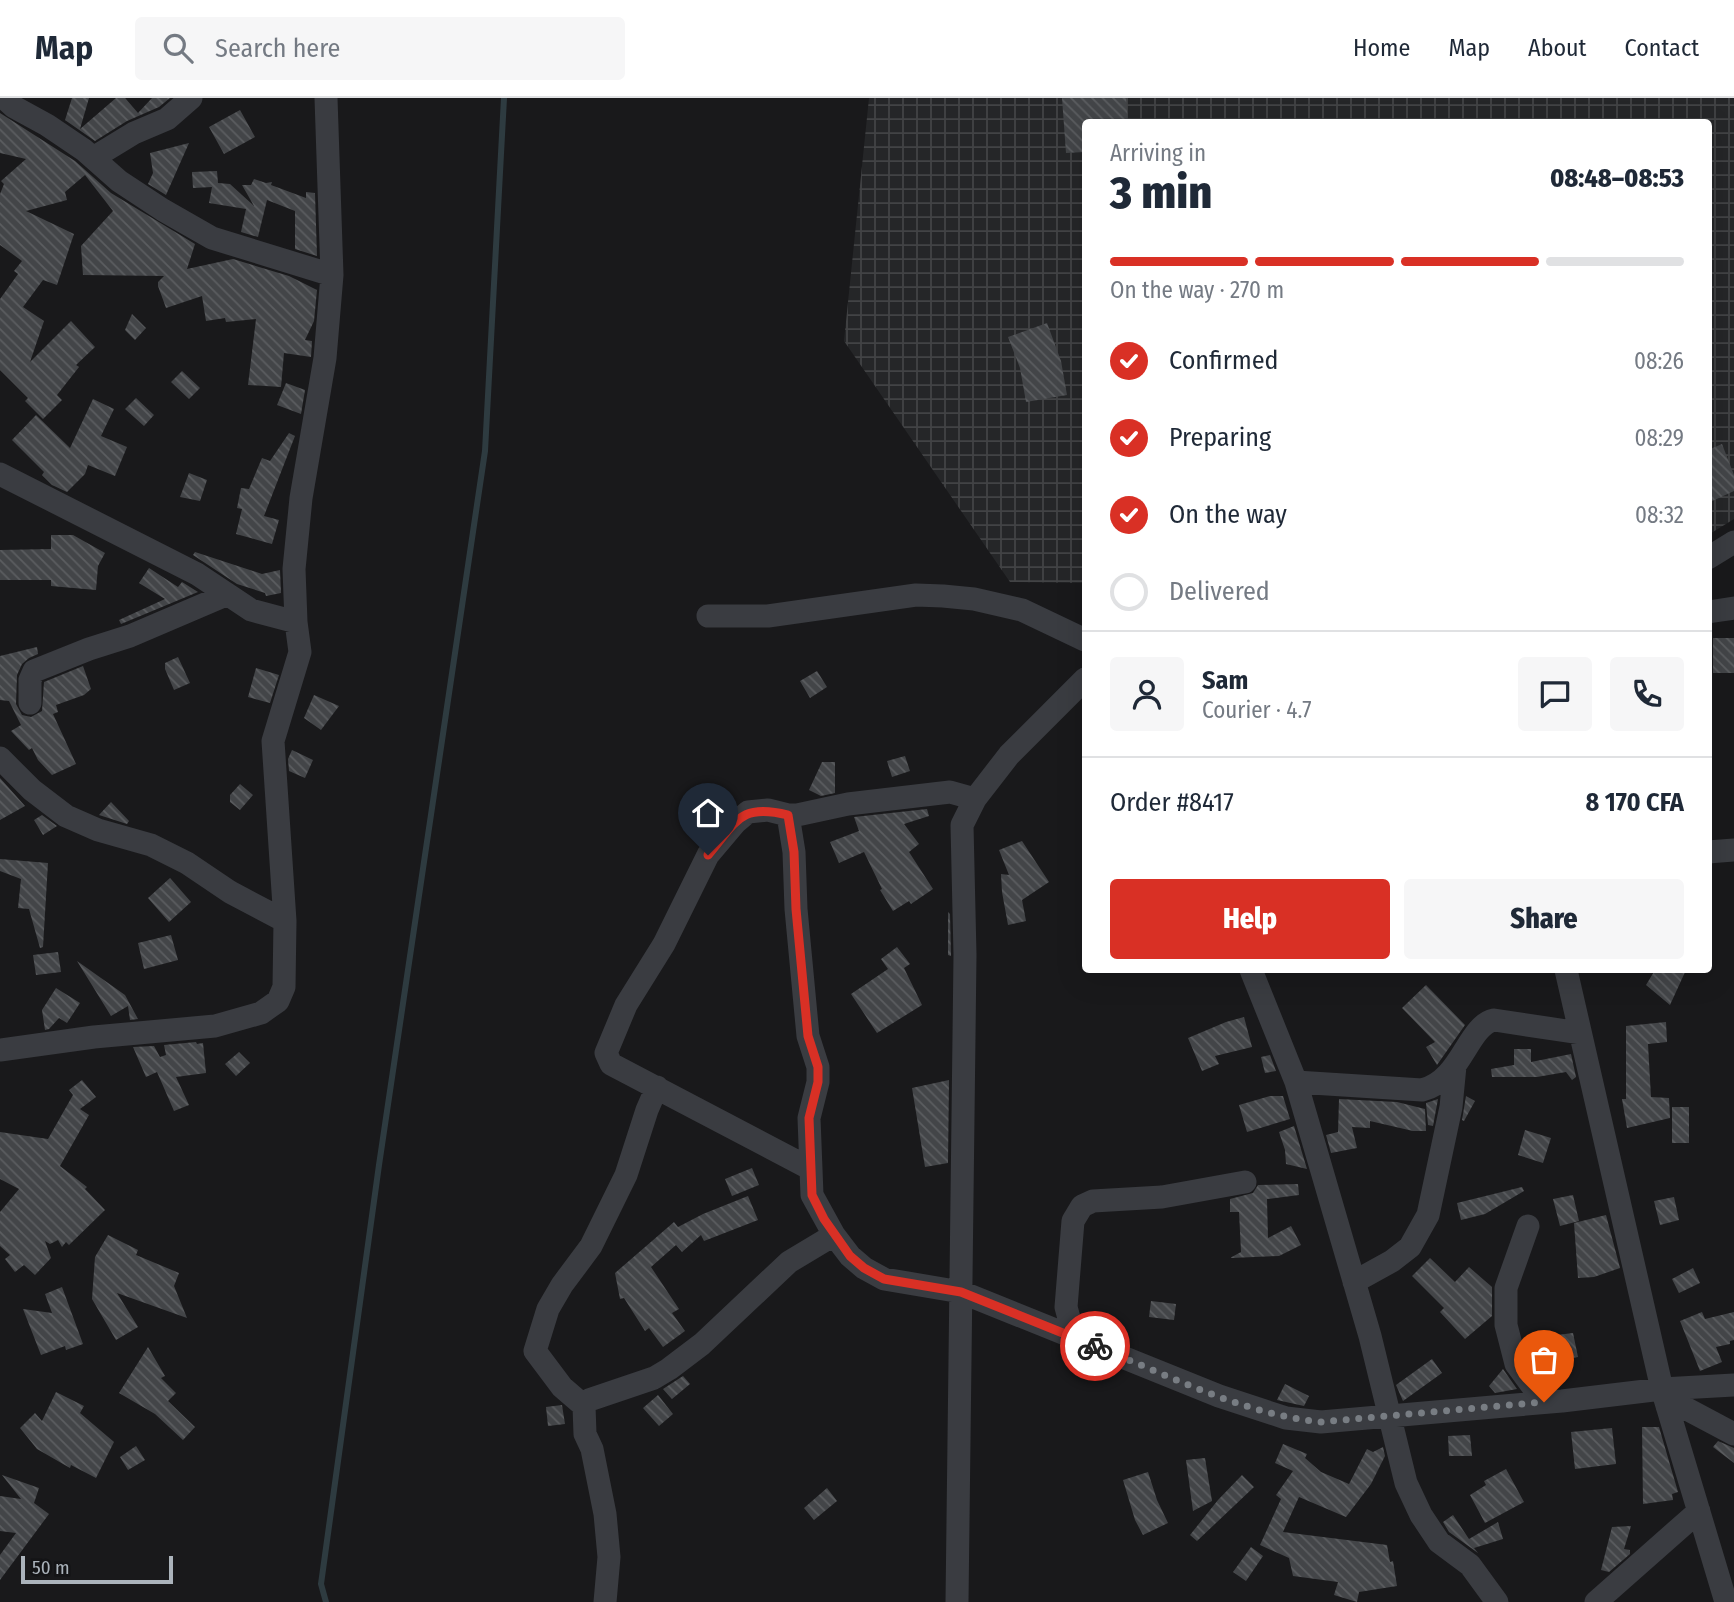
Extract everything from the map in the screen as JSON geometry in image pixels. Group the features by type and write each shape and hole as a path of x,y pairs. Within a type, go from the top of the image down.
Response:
{"street":[{"path":"4,98 93,158 119,181 212,238 331,275"},
{"path":"93,158 134,134 167,120 191,98"},
{"path":"0,1050 94,1037 215,1027 261,1013 278,1001 284,987 285,920 273,741 300,652 294,569 301,498 325,358 331,275 326,98"},
{"path":"0,474 197,573 251,610 296,622"},
{"path":"1712,556 1734,542"},
{"path":"30,703 30,680 34,671 130,636 226,595"},
{"path":"708,616 768,616 916,595 943,596 974,599 1022,610 1082,639"},
{"path":"1712,611 1734,608"},
{"path":"957,1602 965,955 962,825 975,799 1009,755 1082,682"},
{"path":"0,758 33,790 66,816 98,830 150,845 187,863 230,892 285,920"},
{"path":"811,1169 611,1064 606,1053 626,1005 664,944 708,855 748,812 768,810 788,815 848,804 950,792 975,799"},
{"path":"788,815 794,852 796,909 808,1036 818,1067 818,1082 809,1118 812,1195 834,1235 857,1262 884,1279 961,1292 1219,1396 1286,1418 1321,1422 1544,1402 1665,1397 1734,1385"},
{"path":"1712,852 1734,850"},
{"path":"1252,973 1296,1082 1370,1336 1406,1483 1421,1515 1439,1542 1470,1565 1497,1602"},
{"path":"1567,973 1665,1397 1726,1602"},
{"path":"1296,1082 1422,1090 1444,1080 1480,1027 1487,1022 1494,1020 1580,1033"},
{"path":"1354,1282 1392,1261 1410,1247 1428,1215 1451,1107 1455,1066"},
{"path":"584,1405 562,1387 540,1360 535,1351 537,1340 548,1309 562,1285 592,1246 626,1175 657,1087"},
{"path":"1073,1338 1066,1307 1073,1221 1082,1206 1093,1201 1161,1197 1245,1182"},
{"path":"1528,1226 1506,1287 1506,1325 1516,1364 1544,1402"},
{"path":"605,1602 608,1557 604,1514 592,1449 584,1434 584,1405 589,1400 653,1378 669,1369 702,1343 789,1262 834,1235"},
{"path":"1665,1397 1734,1434"},
{"path":"1596,1602 1699,1511"}],"shaded area":[{"path":"869,98 1734,98 1734,519 1712,533 1712,119 1082,119 1082,583 1010,582 844,341"}],"building":[{"path":"72,98 89,98 80,129 116,98 125,98 138,113 152,98 170,98 159,107 127,121 95,141 65,120"},
{"path":"1062,98 1126,98 1128,119 1082,119 1082,152 1066,153"},
{"path":"240,110 255,137 224,154 209,127"},
{"path":"0,113 75,161 111,193 195,244 187,269 233,259 289,276 317,290 314,321 305,340 312,341 311,357 284,353 281,387 248,385 256,319 226,322 225,318 206,321 202,296 166,308 158,286 164,276 83,275 81,246 113,211 85,175 65,192 67,200 26,211 74,234 57,285 43,280 23,307 44,321 30,362 71,321 95,347 76,365 79,367 57,395 62,400 43,419 25,401 28,398 0,370 0,299 18,274 14,271 22,261 0,245 0,194 4,184 1,181 26,159 0,153"},
{"path":"189,143 166,195 148,184 153,173 150,153"},
{"path":"217,171 218,183 230,184 254,206 242,185 251,185 254,179 272,182 271,185 306,198 306,192 315,193 317,256 295,249 295,211 267,200 258,237 241,232 246,209 209,203 212,187 193,188 192,172"},
{"path":"132,314 146,328 135,340 125,330"},
{"path":"1047,323 1061,361 1067,395 1026,402 1020,368 1008,337"},
{"path":"182,371 200,388 189,399 171,382"},
{"path":"286,383 305,390 301,414 277,405"},
{"path":"136,398 154,415 144,426 125,409"},
{"path":"93,399 114,409 101,436 127,447 115,476 88,465 85,474 67,492 52,485 42,475 44,472 12,440 36,415 70,448"},
{"path":"289,433 295,436 264,516 279,520 272,544 236,534 242,509 237,508 241,488 249,489 262,458 270,461"},
{"path":"1722,444 1734,475 1734,491 1712,501 1712,448"},
{"path":"189,473 207,480 200,501 180,497"},
{"path":"51,535 73,535 105,553 98,566 96,590 51,586 51,580 0,580 0,550 51,549"},
{"path":"195,552 262,574 280,570 281,593 266,596 265,593 237,584 193,555"},
{"path":"149,568 178,587 182,582 198,592 121,624 119,620 165,599 139,583"},
{"path":"1713,638 1734,638 1734,673 1713,673"},
{"path":"37,647 38,654 22,664 17,675 16,704 22,715 31,717 42,711 44,682 83,666 91,689 84,695 56,705 58,712 53,714 76,764 52,775 38,760 32,748 29,750 11,731 21,725 9,701 0,700 0,656"},
{"path":"178,657 190,683 174,690 165,663"},
{"path":"256,668 279,675 270,703 248,697"},
{"path":"817,671 827,687 810,698 800,681"},
{"path":"314,695 339,706 321,730 304,718"},
{"path":"292,750 313,760 305,778 289,771 288,759"},
{"path":"905,756 910,771 892,777 887,761"},
{"path":"822,762 835,762 835,793 821,796 809,790"},
{"path":"0,778 25,806 0,820"},
{"path":"240,784 253,795 240,810 230,802 230,795"},
{"path":"111,802 129,821 127,824 99,815"},
{"path":"927,809 929,816 904,824 919,844 909,852 933,889 911,904 909,901 893,911 880,890 882,889 864,852 839,863 830,842 859,831 854,817"},
{"path":"42,815 57,826 43,835 34,820"},
{"path":"1022,841 1049,882 1022,900 1026,921 1008,925 1001,874 1009,875 999,850"},
{"path":"0,859 48,863 43,947 40,948 29,909 18,908 21,879 0,871"},
{"path":"170,878 191,902 169,922 148,898"},
{"path":"948,912 950,914 951,956 948,955"},
{"path":"171,935 178,960 144,969 138,943"},
{"path":"897,947 910,964 904,968 922,1005 877,1033 851,994 888,969 881,959"},
{"path":"58,952 61,972 36,975 33,955"},
{"path":"77,961 125,995 138,1019 130,1020 128,1006 111,1016"},
{"path":"1653,973 1685,973 1670,1005 1646,985"},
{"path":"1426,985 1465,1025 1437,1065 1426,1047 1435,1042 1402,1008"},
{"path":"56,988 80,1003 67,1023 59,1018 45,1030 42,1010"},
{"path":"1244,1017 1252,1047 1215,1056 1219,1064 1202,1071 1188,1038"},
{"path":"1666,1022 1667,1042 1648,1044 1651,1097 1669,1098 1670,1118 1627,1128 1622,1099 1626,1099 1626,1026"},
{"path":"203,1043 206,1073 176,1077 189,1105 174,1111 157,1072 146,1077 133,1047 154,1046 160,1057 166,1055 164,1045"},
{"path":"1514,1049 1531,1049 1531,1062 1571,1054 1576,1077 1572,1080 1566,1072 1537,1077 1492,1077 1491,1069 1514,1065"},
{"path":"239,1052 250,1063 236,1076 225,1064"},
{"path":"1270,1055 1276,1071 1265,1073 1261,1057"},
{"path":"82,1080 96,1097 80,1109 89,1115 60,1166 87,1187 85,1189 105,1210 69,1245 66,1242 62,1247 58,1240 50,1244 45,1241 51,1258 35,1275 24,1265 15,1272 5,1259 10,1255 0,1246 0,1212 19,1189 0,1179 0,1132 48,1139 73,1095 69,1090"},
{"path":"949,1080 948,1163 925,1167 912,1088"},
{"path":"1270,1096 1283,1096 1290,1119 1247,1132 1239,1105"},
{"path":"1466,1096 1475,1101 1464,1121 1462,1120"},
{"path":"1339,1099 1397,1102 1425,1109 1426,1131 1413,1131 1370,1121 1370,1128 1352,1127 1357,1148 1331,1153 1326,1135 1338,1132"},
{"path":"1438,1099 1433,1126 1428,1125 1426,1103"},
{"path":"1672,1107 1689,1107 1689,1143 1672,1143"},
{"path":"1294,1126 1307,1169 1286,1164 1279,1132"},
{"path":"1525,1130 1551,1138 1543,1163 1518,1155"},
{"path":"752,1168 759,1185 732,1196 725,1179"},
{"path":"1298,1184 1299,1195 1267,1199 1268,1238 1291,1226 1301,1245 1279,1256 1230,1258 1241,1252 1239,1212 1230,1212 1230,1199 1253,1193 1258,1185"},
{"path":"1522,1187 1524,1191 1485,1214 1461,1220 1457,1203"},
{"path":"1573,1195 1579,1221 1560,1226 1553,1199"},
{"path":"748,1196 758,1220 704,1241 701,1235 682,1252 676,1245 651,1267 679,1309 672,1313 685,1331 663,1347 649,1328 645,1331 624,1298 620,1299 615,1273 674,1222 678,1227"},
{"path":"1674,1197 1679,1220 1660,1225 1654,1201"},
{"path":"1606,1215 1620,1268 1594,1277 1578,1278 1574,1223"},
{"path":"108,1235 138,1250 136,1255 179,1273 174,1286 187,1318 117,1293 138,1327 116,1340 92,1299 95,1257"},
{"path":"1430,1258 1455,1282 1469,1267 1492,1287 1492,1316 1465,1339 1440,1312 1444,1308 1412,1276"},
{"path":"1693,1268 1700,1283 1679,1293 1672,1279"},
{"path":"62,1287 83,1344 66,1350 65,1346 41,1355 23,1309 52,1313 45,1294"},
{"path":"1151,1301 1176,1304 1174,1320 1149,1317"},
{"path":"1702,1312 1705,1319 1734,1312 1734,1340 1730,1341 1730,1344 1716,1347 1722,1362 1700,1371 1680,1321"},
{"path":"1100,1324 1124,1334 1122,1342 1097,1332"},
{"path":"1573,1333 1578,1357 1562,1360 1557,1335"},
{"path":"148,1347 165,1376 161,1378 176,1393 168,1401 195,1427 183,1440 155,1414 119,1393"},
{"path":"1432,1359 1442,1373 1403,1401 1396,1385"},
{"path":"1503,1369 1517,1389 1495,1393 1489,1386"},
{"path":"683,1376 690,1384 672,1399 663,1389"},
{"path":"1285,1384 1309,1396 1304,1406 1277,1400"},
{"path":"56,1392 84,1406 80,1413 114,1442 96,1478 71,1465 70,1468 37,1449 20,1428 35,1413 42,1421"},
{"path":"658,1395 673,1414 659,1426 643,1408"},
{"path":"562,1405 565,1424 548,1426 546,1407"},
{"path":"1642,1427 1659,1427 1678,1492 1672,1494 1673,1500 1643,1504"},
{"path":"1612,1428 1616,1464 1575,1469 1571,1432"},
{"path":"1470,1435 1472,1456 1449,1456 1448,1436"},
{"path":"1718,1441 1734,1448 1734,1463 1713,1447"},
{"path":"1283,1444 1307,1454 1305,1458 1321,1472 1349,1484 1367,1449 1373,1452 1383,1447 1385,1456 1371,1484 1346,1517 1299,1497 1283,1532 1387,1545 1397,1586 1359,1592 1357,1602 1334,1595 1338,1582 1293,1576 1289,1558 1260,1545 1281,1499 1276,1495 1293,1471 1275,1463"},
{"path":"136,1446 145,1460 128,1470 120,1457"},
{"path":"1205,1458 1212,1501 1193,1511 1186,1460"},
{"path":"1506,1469 1524,1502 1485,1523 1470,1495 1486,1485 1484,1481"},
{"path":"1148,1472 1168,1523 1143,1535 1135,1520 1123,1480"},
{"path":"2,1475 39,1488 34,1503 49,1514 0,1580 0,1555 16,1533 0,1531 0,1496 21,1499"},
{"path":"1242,1475 1254,1487 1197,1541 1190,1535"},
{"path":"827,1488 837,1501 814,1520 804,1508"},
{"path":"1453,1515 1469,1539 1498,1522 1503,1539 1474,1548 1478,1553 1449,1532 1443,1522"},
{"path":"1631,1526 1624,1549 1630,1550 1630,1554 1609,1572 1601,1570 1612,1527"},
{"path":"1251,1547 1263,1556 1246,1581 1233,1572"}],"waterway":[{"path":"326,1602 321,1584 379,1165 485,451 504,98"}],"way so far":[{"path":"1095,1346 1219,1396 1286,1418 1321,1422 1544,1402"}],"route":[{"path":"708,855 748,812 768,810 788,815 794,852 796,909 808,1036 818,1067 818,1082 809,1118 812,1195 824,1219 850,1256 884,1279 961,1292 1095,1346"}]}
